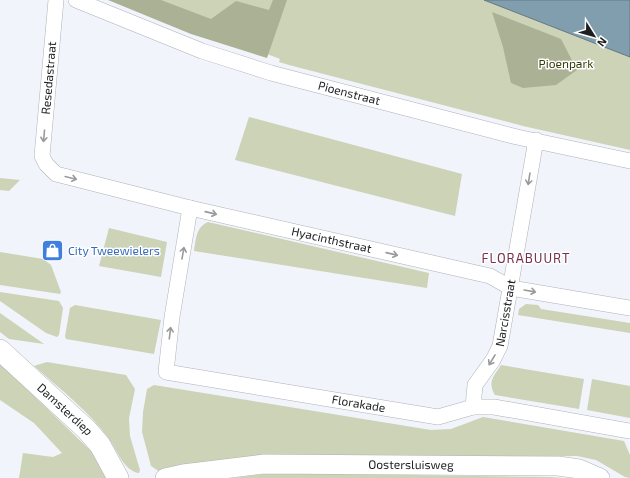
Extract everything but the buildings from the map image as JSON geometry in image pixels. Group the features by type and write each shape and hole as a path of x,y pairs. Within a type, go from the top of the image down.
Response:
{"main road":[{"name":"Damsterdiep","path":"6,355 87,430 100,445 118,478"}],"street":[{"name":"Resedastraat","path":"42,156 56,0"},
{"name":"Pioenstraat","path":"76,0 202,51 271,73 536,140 630,161"},
{"name":"Narcisstraat","path":"473,408 475,385 493,360 500,346 536,140"},
{"name":"Hyacinthstraat","path":"42,156 46,164 56,174 190,208 490,276 511,288 630,308"},
{"name":"Florakade","path":"190,208 176,292 166,372 438,417 473,408 494,407 630,431"},
{"name":"Oostersluisweg","path":"165,478 183,474 212,474 241,466 264,464 558,466 579,469 600,478"}],"green space":[{"path":"108,0 161,0 211,19 236,1 269,10 273,0 287,0 267,58 191,34"},
{"name":"Pioenpark","path":"125,0 630,0 630,150 523,126 289,65 279,62 280,59"},
{"path":"492,12 561,39 577,70 556,85 523,88 511,83 503,47"},
{"path":"249,117 462,174 455,216 235,160"},
{"path":"0,178 20,180 9,191 0,190"},
{"path":"208,222 429,273 427,288 194,251 199,230"},
{"path":"109,228 167,242 161,277 99,266"},
{"path":"0,252 43,259 51,265 61,292 60,294 0,285"},
{"path":"0,292 59,301 63,308 59,335 57,337 46,333 0,301"},
{"path":"526,304 538,305 541,309 630,323 630,333 518,315 519,309"},
{"path":"75,305 161,320 154,354 66,339 65,336 70,308"},
{"path":"0,313 44,344 9,339 0,332"},
{"path":"47,362 126,375 135,389 129,418 130,436 140,470 139,473 129,468 125,464 109,439 92,419 34,366"},
{"path":"0,363 96,456 106,478 19,478 23,453 53,457 62,453 34,423 0,400"},
{"path":"501,365 584,379 579,409 495,395 492,386 492,379"},
{"path":"592,379 630,386 630,418 587,410"},
{"path":"154,385 431,430 451,429 483,417 624,441 630,455 630,478 625,477 596,460 577,456 360,458 160,472 151,466 142,432 143,412 147,389"},
{"path":"272,473 551,477 562,478 234,478"}],"water":[{"path":"484,0 630,0 630,57"}],"place":[{"name":"City Tweewielers","path":"53,251"}],"district":[{"name":"FLORABUURT","path":"526,258"}]}
